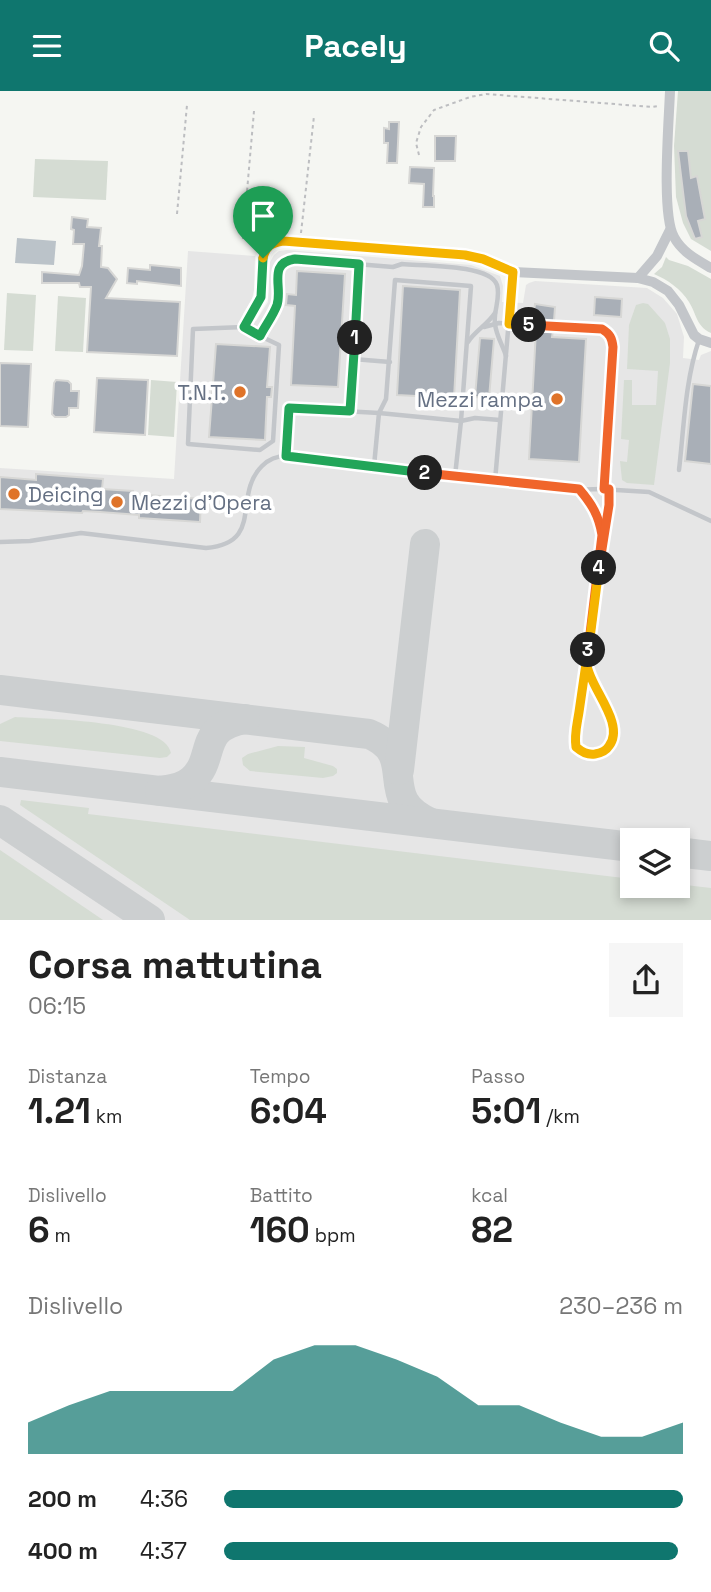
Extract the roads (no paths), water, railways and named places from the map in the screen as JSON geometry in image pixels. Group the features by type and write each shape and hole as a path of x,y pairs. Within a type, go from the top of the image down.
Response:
{"street":[{"path":"670,91 667,190 670,230 687,253 711,268"},
{"path":"638,278 657,257 670,230"},
{"path":"247,323 261,297 265,251 272,243 283,241 465,255 483,259 513,272 638,278 653,282 668,291 679,305 694,335 711,343"}],"lane":[{"path":"260,336 278,303 279,269 286,260 471,269 496,282 498,291 495,324 506,356"},
{"path":"350,411 359,264"},
{"path":"495,481 513,272"},
{"path":"374,467 379,413 386,398 395,280 471,286 455,476"},
{"path":"484,327 496,311"},
{"path":"247,323 260,336 279,345 273,441 260,450 188,444 194,329 247,323"},
{"path":"467,343 472,335 495,324 602,329 612,339 607,489 609,505 574,736 576,747 582,752 597,754 604,752 613,740 612,720 593,684 586,663"},
{"path":"679,470 689,375 699,339"},
{"path":"353,359 390,362"},
{"path":"286,456 289,408 461,421 474,418 500,420"},
{"path":"0,542 30,541 81,533 206,548 222,545 234,539 242,528 249,485 254,475 267,461 277,456 495,481 649,492 711,521"},
{"path":"579,489 594,508 600,522 601,547"}],"place":[{"name":"T.N.T.","path":"240,392"},
{"name":"Mezzi rampa","path":"557,399"},
{"name":"Deicing","path":"14,494"},
{"name":"Mezzi d'Opera","path":"117,502"}]}
